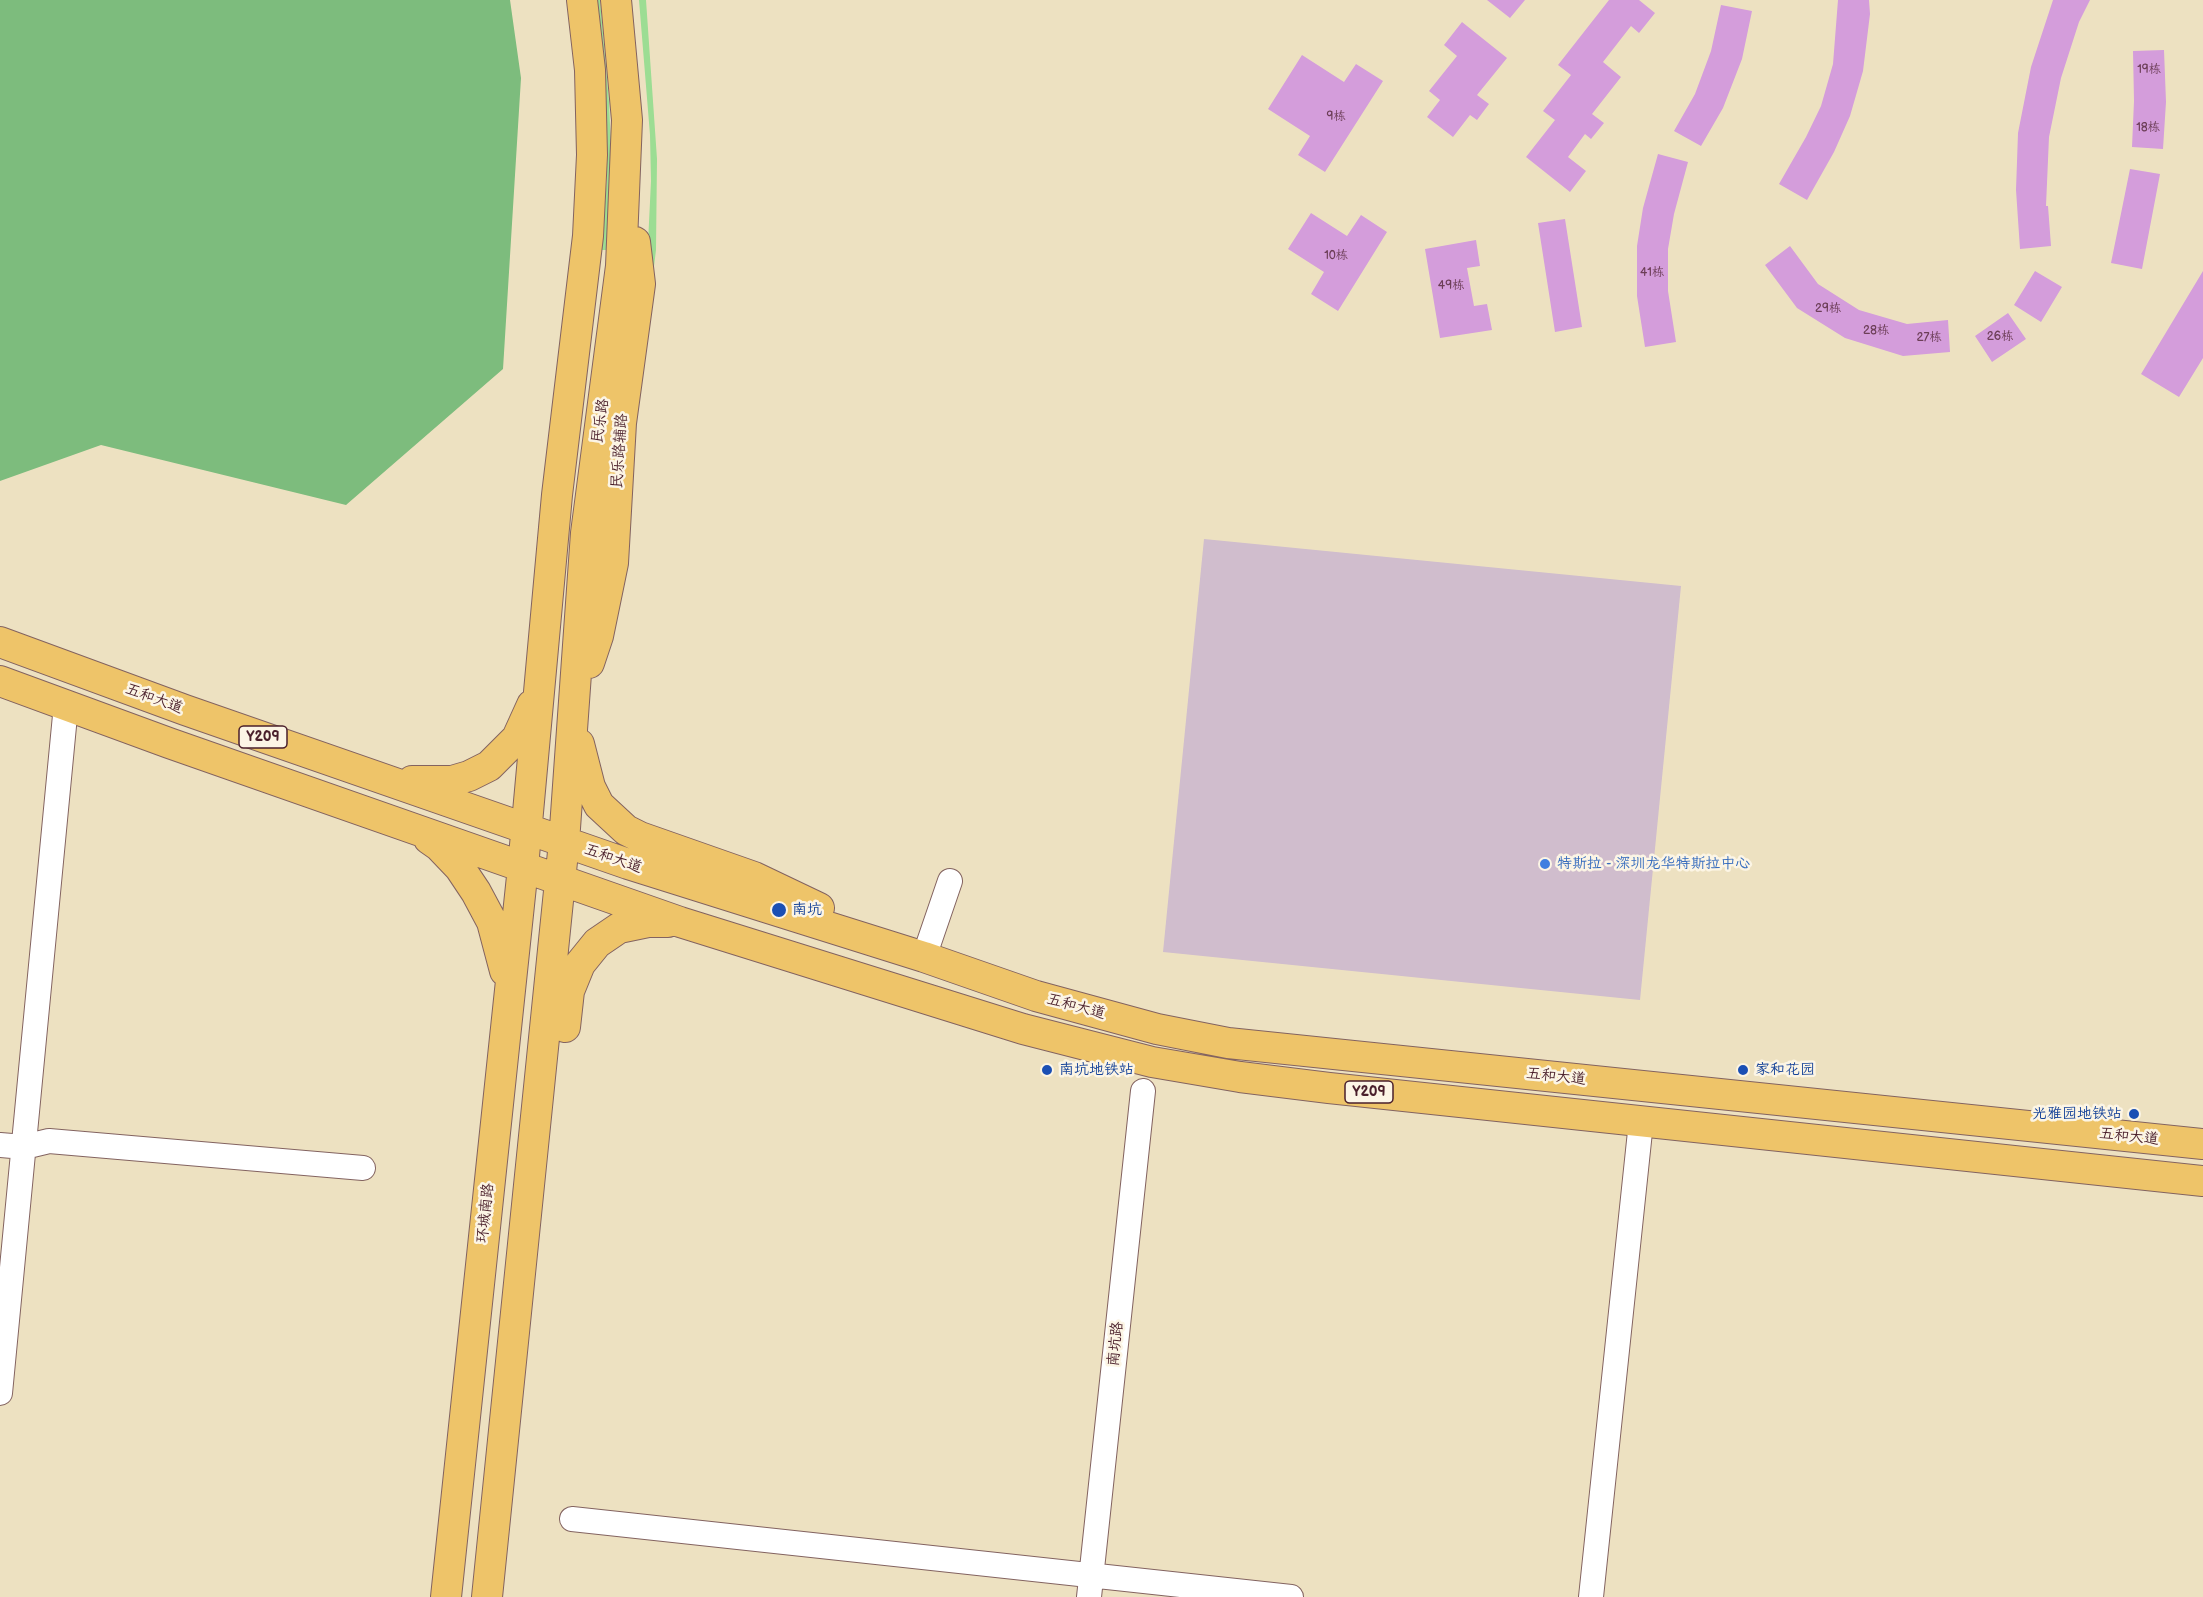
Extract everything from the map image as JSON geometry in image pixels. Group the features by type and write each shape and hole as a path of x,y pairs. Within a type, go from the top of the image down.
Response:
{"main road":[{"path":"526,829 557,495 588,236 592,155 591,92 582,0"},
{"name":"民乐路","path":"564,842 586,533 621,266 626,189 627,120 616,0"},
{"name":"民乐路辅路","path":"573,709 598,636 613,563 628,466 621,423 640,284 626,189"},
{"name":"五和大道","path":"0,642 185,710 628,864 924,957 1036,996 1157,1029 1228,1043 2203,1144"},
{"name":"Y209","path":"0,681 680,922 1023,1029 1152,1062 1240,1077 2203,1181"},
{"path":"374,776 430,782 452,781 489,766 517,738 527,720 540,686"},
{"path":"573,709 581,756 590,788 599,805 626,830 754,878 924,957"},
{"path":"408,827 439,846 460,868 476,892 492,922 503,960 508,1001"},
{"name":"环城南路","path":"446,1597 526,829"},
{"path":"487,1597 564,842"},
{"path":"533,1146 561,1058 569,991 580,964 597,943 619,928 648,922 680,922"},
{"path":"494,1142 533,1146"}],"street":[{"path":"0,1393 12,1146 66,705"},
{"path":"924,957 950,881"},
{"name":"南坑路","path":"1090,1586 1143,1091"},
{"path":"1591,1597 1641,1122"},
{"path":"12,1146 49,1141 363,1168"},
{"path":"572,1520 1090,1586 1291,1597"}],"shaded area":[{"path":"1204,539 1681,586 1640,1000 1163,952"}],"green space":[{"path":"0,0 510,0 521,78 503,369 346,505 101,445 0,481"},
{"path":"595,0 600,0 611,147 606,250 601,250 607,177 606,132"},
{"path":"639,0 646,0 657,159 656,250 649,307 646,284 651,181 650,135"}],"building":[{"path":"1487,0 1525,0 1510,18"},
{"path":"1609,0 1639,0 1655,13 1639,33 1631,26 1603,62 1621,77 1592,114 1604,123 1591,139 1585,134 1568,157 1586,171 1570,192 1526,157 1555,120 1543,111 1571,75 1558,65"},
{"path":"1838,0 1869,0 1870,14 1863,71 1850,116 1834,152 1807,200 1779,184 1821,106 1833,64"},
{"path":"2053,0 2090,0 2079,22 2061,78 2049,137 2046,206 2048,206 2051,246 2020,249 2016,190 2018,133 2031,67"},
{"path":"1721,5 1752,11 1742,59 1723,108 1701,146 1674,131 1695,94 1711,51"},
{"path":"1462,22 1507,58 1477,95 1489,104 1477,120 1470,115 1453,137 1427,117 1440,100 1429,91 1457,56 1444,45"},
{"path":"2164,50 2166,102 2163,149 2132,147 2133,51"},
{"path":"1302,55 1344,82 1356,64 1383,81 1325,172 1298,155 1310,136 1268,109"},
{"path":"1658,154 1688,162 1674,214 1668,249 1668,291 1676,342 1645,347 1637,296 1637,246 1643,208"},
{"path":"2130,169 2160,174 2142,269 2111,263"},
{"path":"1311,213 1347,236 1361,215 1387,232 1338,311 1311,294 1324,272 1288,249"},
{"path":"1565,219 1582,327 1555,332 1538,223"},
{"path":"1476,240 1480,266 1467,268 1474,306 1487,304 1492,330 1440,338 1425,249"},
{"path":"1790,246 1818,284 1859,310 1907,324 1948,320 1950,352 1903,356 1845,338 1797,308 1765,265"},
{"path":"2035,271 2062,287 2041,322 2014,305"},
{"path":"2203,271 2203,358 2179,397 2141,374"},
{"path":"2008,313 2026,339 1992,362 1975,336"}],"place":[{"name":"特斯拉 - 深圳龙华特斯拉中心","path":"1545,864"},
{"name":"南坑","path":"779,910"},
{"name":"南坑地铁站","path":"1047,1070"},
{"name":"家和花园","path":"1743,1070"},
{"name":"光雅园地铁站","path":"2134,1114"}]}
